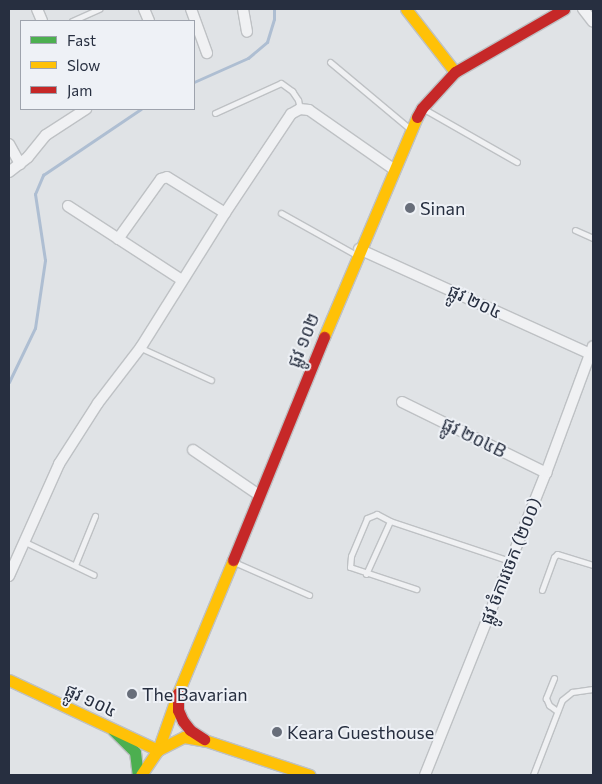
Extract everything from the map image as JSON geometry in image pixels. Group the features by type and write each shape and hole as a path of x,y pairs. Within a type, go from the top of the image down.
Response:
{"street":[{"path":"191,9 207,53"},
{"path":"242,9 247,32"},
{"path":"406,9 455,72"},
{"name":"ផ្លូវ ១០២","path":"158,750 178,693 392,168 410,129 422,108 455,72 564,9"},
{"path":"583,9 593,22"},
{"path":"9,576 59,464 98,403 141,347 225,213 291,114 300,109 309,110 392,168"},
{"path":"9,172 20,164 46,135 82,110"},
{"path":"9,144 20,164"},
{"path":"118,239 161,179 167,176 225,213"},
{"path":"68,206 182,280"},
{"name":"ផ្លូវ ២០៤","path":"358,252 592,350"},
{"name":"ផ្លូវ ចំការចេក (២០០)","path":"425,775 546,473 592,350"},
{"name":"ផ្លូវ ២០៤B","path":"402,402 546,473"},
{"path":"193,450 259,495"},
{"name":"ផ្លូវ ១០៤","path":"9,680 158,750"},
{"path":"178,693 178,710 183,721 190,730 207,741"},
{"path":"113,730 135,752 139,775"},
{"path":"139,775 158,750 184,737 207,741 310,775"}],"lane":[{"path":"74,20 99,9"},
{"path":"330,62 410,129"},
{"path":"215,113 281,83 292,91 298,100 300,109"},
{"path":"422,108 517,162"},
{"path":"281,213 358,252"},
{"path":"575,230 593,238"},
{"path":"141,347 211,380"},
{"path":"416,589 366,574 350,567 348,562 367,518 377,514 390,521 510,561"},
{"path":"75,565 95,516"},
{"path":"366,574 390,521"},
{"path":"23,541 94,575"},
{"path":"542,590 554,556 557,554 593,565"},
{"path":"232,562 308,595"},
{"path":"554,678 546,698 557,711"},
{"path":"533,775 562,700 572,692 593,689"}],"waterway":[{"path":"195,82 248,58 267,42 274,19 274,9"},
{"path":"9,382 35,328 45,260 35,194 43,175 140,110"}],"traffic: fast":[{"path":"113,730 135,752 138,775"}],"traffic: slow":[{"path":"406,9 455,72"},
{"path":"324,337 417,117"},
{"path":"9,680 158,750 178,693 233,560"},
{"path":"141,775 158,750 184,737 207,741 310,775"}],"traffic: jam":[{"path":"417,117 422,108 455,72 564,9"},
{"path":"233,560 324,337"},
{"path":"178,693 178,710 183,721 190,730 204,739"}],"place":[{"name":"Sinan","path":"410,208"},
{"name":"The Bavarian","path":"132,694"},
{"name":"Keara Guesthouse","path":"277,732"}]}
